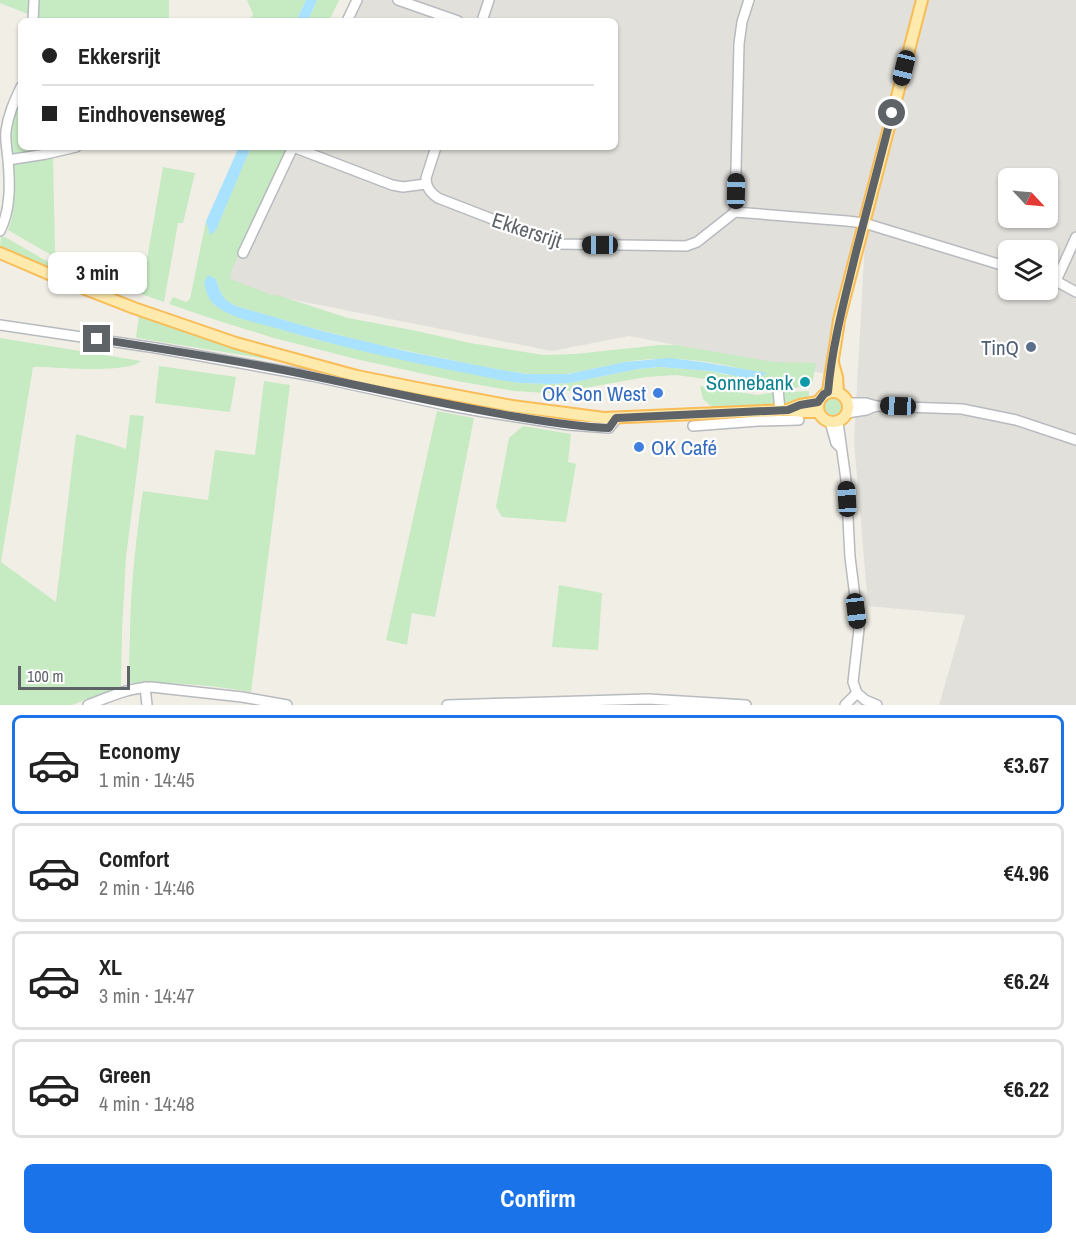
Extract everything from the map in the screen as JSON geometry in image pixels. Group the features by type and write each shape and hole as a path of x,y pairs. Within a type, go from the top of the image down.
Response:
{"main road":[{"path":"833,392 829,377 839,320 922,0"},
{"path":"0,253 134,308 236,343 367,378 477,400 604,418 757,416 800,405 818,407"},
{"path":"833,392 846,399 847,408 844,417 834,422 825,420 818,407 824,394 833,392"}],"street":[{"path":"33,18 34,0"},
{"path":"348,18 357,0"},
{"path":"398,0 449,18"},
{"path":"483,18 489,0"},
{"path":"749,0 742,22 740,44 735,212 842,220 864,224 998,264"},
{"path":"0,231 6,220 8,208 6,133 10,111 18,94"},
{"path":"8,160 63,150"},
{"path":"243,253 292,150"},
{"path":"301,150 392,185 404,187 426,184 435,150"},
{"name":"Ekkersrijt","path":"426,184 430,192 438,198 557,244 686,246 697,242 735,212"},
{"path":"1058,269 1076,237"},
{"path":"1058,283 1076,292"},
{"path":"0,325 254,365 445,405 568,425 609,428 616,418"},
{"path":"778,389 784,410"},
{"path":"847,408 866,403 876,406 962,409 1016,420 1076,440"},
{"path":"693,426 757,416 800,420"},
{"path":"834,422 837,443 842,449 846,480 850,557 859,628 853,682 857,693 865,700 877,705"},
{"path":"88,705 126,691 146,687 223,694 287,705"},
{"path":"146,687 147,705"},
{"path":"845,705 857,693"},
{"path":"447,705 648,699 746,705"}],"shaded area":[{"path":"352,0 1076,0 1076,705 939,705 965,615 868,606 854,442 866,222 827,374 629,336 552,351 224,286 280,150 618,150 618,18 343,18"}],"green space":[{"path":"0,0 29,0 28,14 0,3"},
{"path":"37,0 169,0 169,18 35,18"},
{"path":"247,0 306,0 297,18 251,18 253,14"},
{"path":"317,0 339,0 330,18 309,18"},
{"path":"18,102 18,150 36,150 12,155 11,124"},
{"path":"250,150 285,150 287,152 232,269 230,279 272,295 348,318 470,343 543,355 676,345 774,362 816,363 812,385 794,388 749,385 676,375 646,377 547,393 514,391 457,381 360,360 274,338 169,304 173,297 186,302 190,299 206,221 210,234 216,229","holes":["216,279 221,293 229,302 239,307 316,329 421,354 508,371 556,375 656,359 703,361 748,371 726,375 710,371 660,367 638,369 570,383 520,383 314,339 231,314 214,305"]},
{"path":"53,156 55,251 142,288 163,167 195,173 183,223 178,223 164,302 65,263 8,230 13,208 12,171 14,165"},
{"path":"1,237 5,237 95,287 0,248"},
{"path":"139,316 196,336 285,362 137,338"},
{"path":"0,338 141,361 120,368 105,369 33,367 1,562 56,602 76,434 126,449 130,415 144,416 126,557 121,686 72,705 0,705"},
{"path":"159,366 236,377 230,412 155,403"},
{"path":"264,381 290,385 251,692 190,684 130,683 131,596 143,491 208,500 215,450 255,455"},
{"path":"700,386 757,395 782,391 809,391 811,399 798,403 715,410 703,399"},
{"path":"833,399 841,407 833,415 825,407"},
{"path":"437,411 474,418 435,617 412,613 407,645 386,640"},
{"path":"523,426 571,434 568,462 576,464 566,522 502,517 496,507 509,438"},
{"path":"559,585 602,593 598,650 552,647"}],"water":[{"path":"306,0 317,0 309,18 297,18"},
{"path":"238,150 250,150 216,230 210,235 206,221"},
{"path":"208,275 216,279 226,300 239,307 322,331 405,351 496,369 526,374 568,374 625,362 669,358 767,373 747,378 710,371 660,367 638,369 570,383 520,383 500,380 359,350 237,317 222,310 211,301 204,282"}],"place":[{"name":"TinQ","path":"1031,347"},
{"name":"Sonnebank","path":"805,382"},
{"name":"OK Son West","path":"658,393"},
{"name":"OK Café","path":"639,447"}],"route":[{"path":"97,339 312,376 484,412 599,428 609,428 616,418 788,410 818,402 828,392 839,320 892,113"}]}
